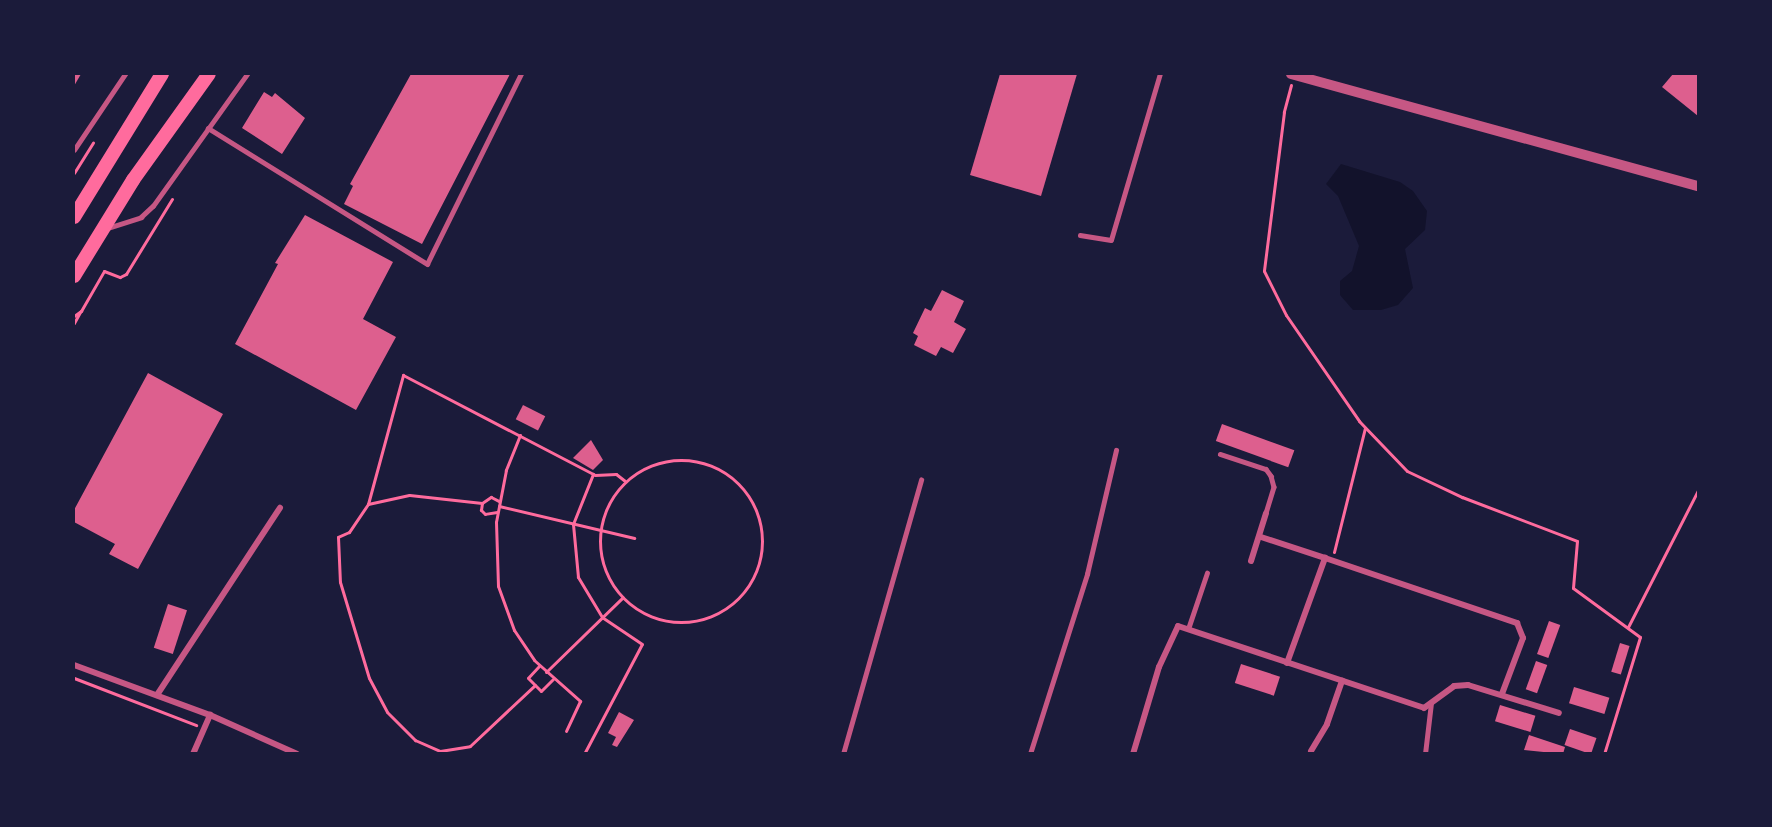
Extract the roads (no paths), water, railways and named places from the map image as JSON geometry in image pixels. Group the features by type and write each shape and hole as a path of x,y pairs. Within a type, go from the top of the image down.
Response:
{"highway":[{"path":"74,218 162,74"},
{"path":"74,276 101,231 209,74"}],"street":[{"path":"1292,74 1698,186"},
{"path":"157,695 280,508"},
{"path":"1251,561 1261,537 1266,513"},
{"path":"1261,537 1517,623 1523,638 1502,694"},
{"path":"1287,663 1328,559"},
{"path":"1133,753 1159,666 1178,626 1424,708 1454,686 1468,685 1559,713"},
{"path":"74,665 210,715 297,753"},
{"path":"1311,751 1327,724 1342,681"},
{"path":"193,753 210,715"}],"lane":[{"path":"74,150 124,74"},
{"path":"101,231 141,217 153,206 247,74"},
{"path":"208,128 428,264 521,74"},
{"path":"1080,235 1111,240 1160,74"},
{"path":"1030,753 1087,574 1116,450"},
{"path":"1220,454 1266,469 1274,487 1266,513"},
{"path":"843,753 921,480"},
{"path":"1188,629 1207,573"},
{"path":"1425,753 1431,703"}]}
